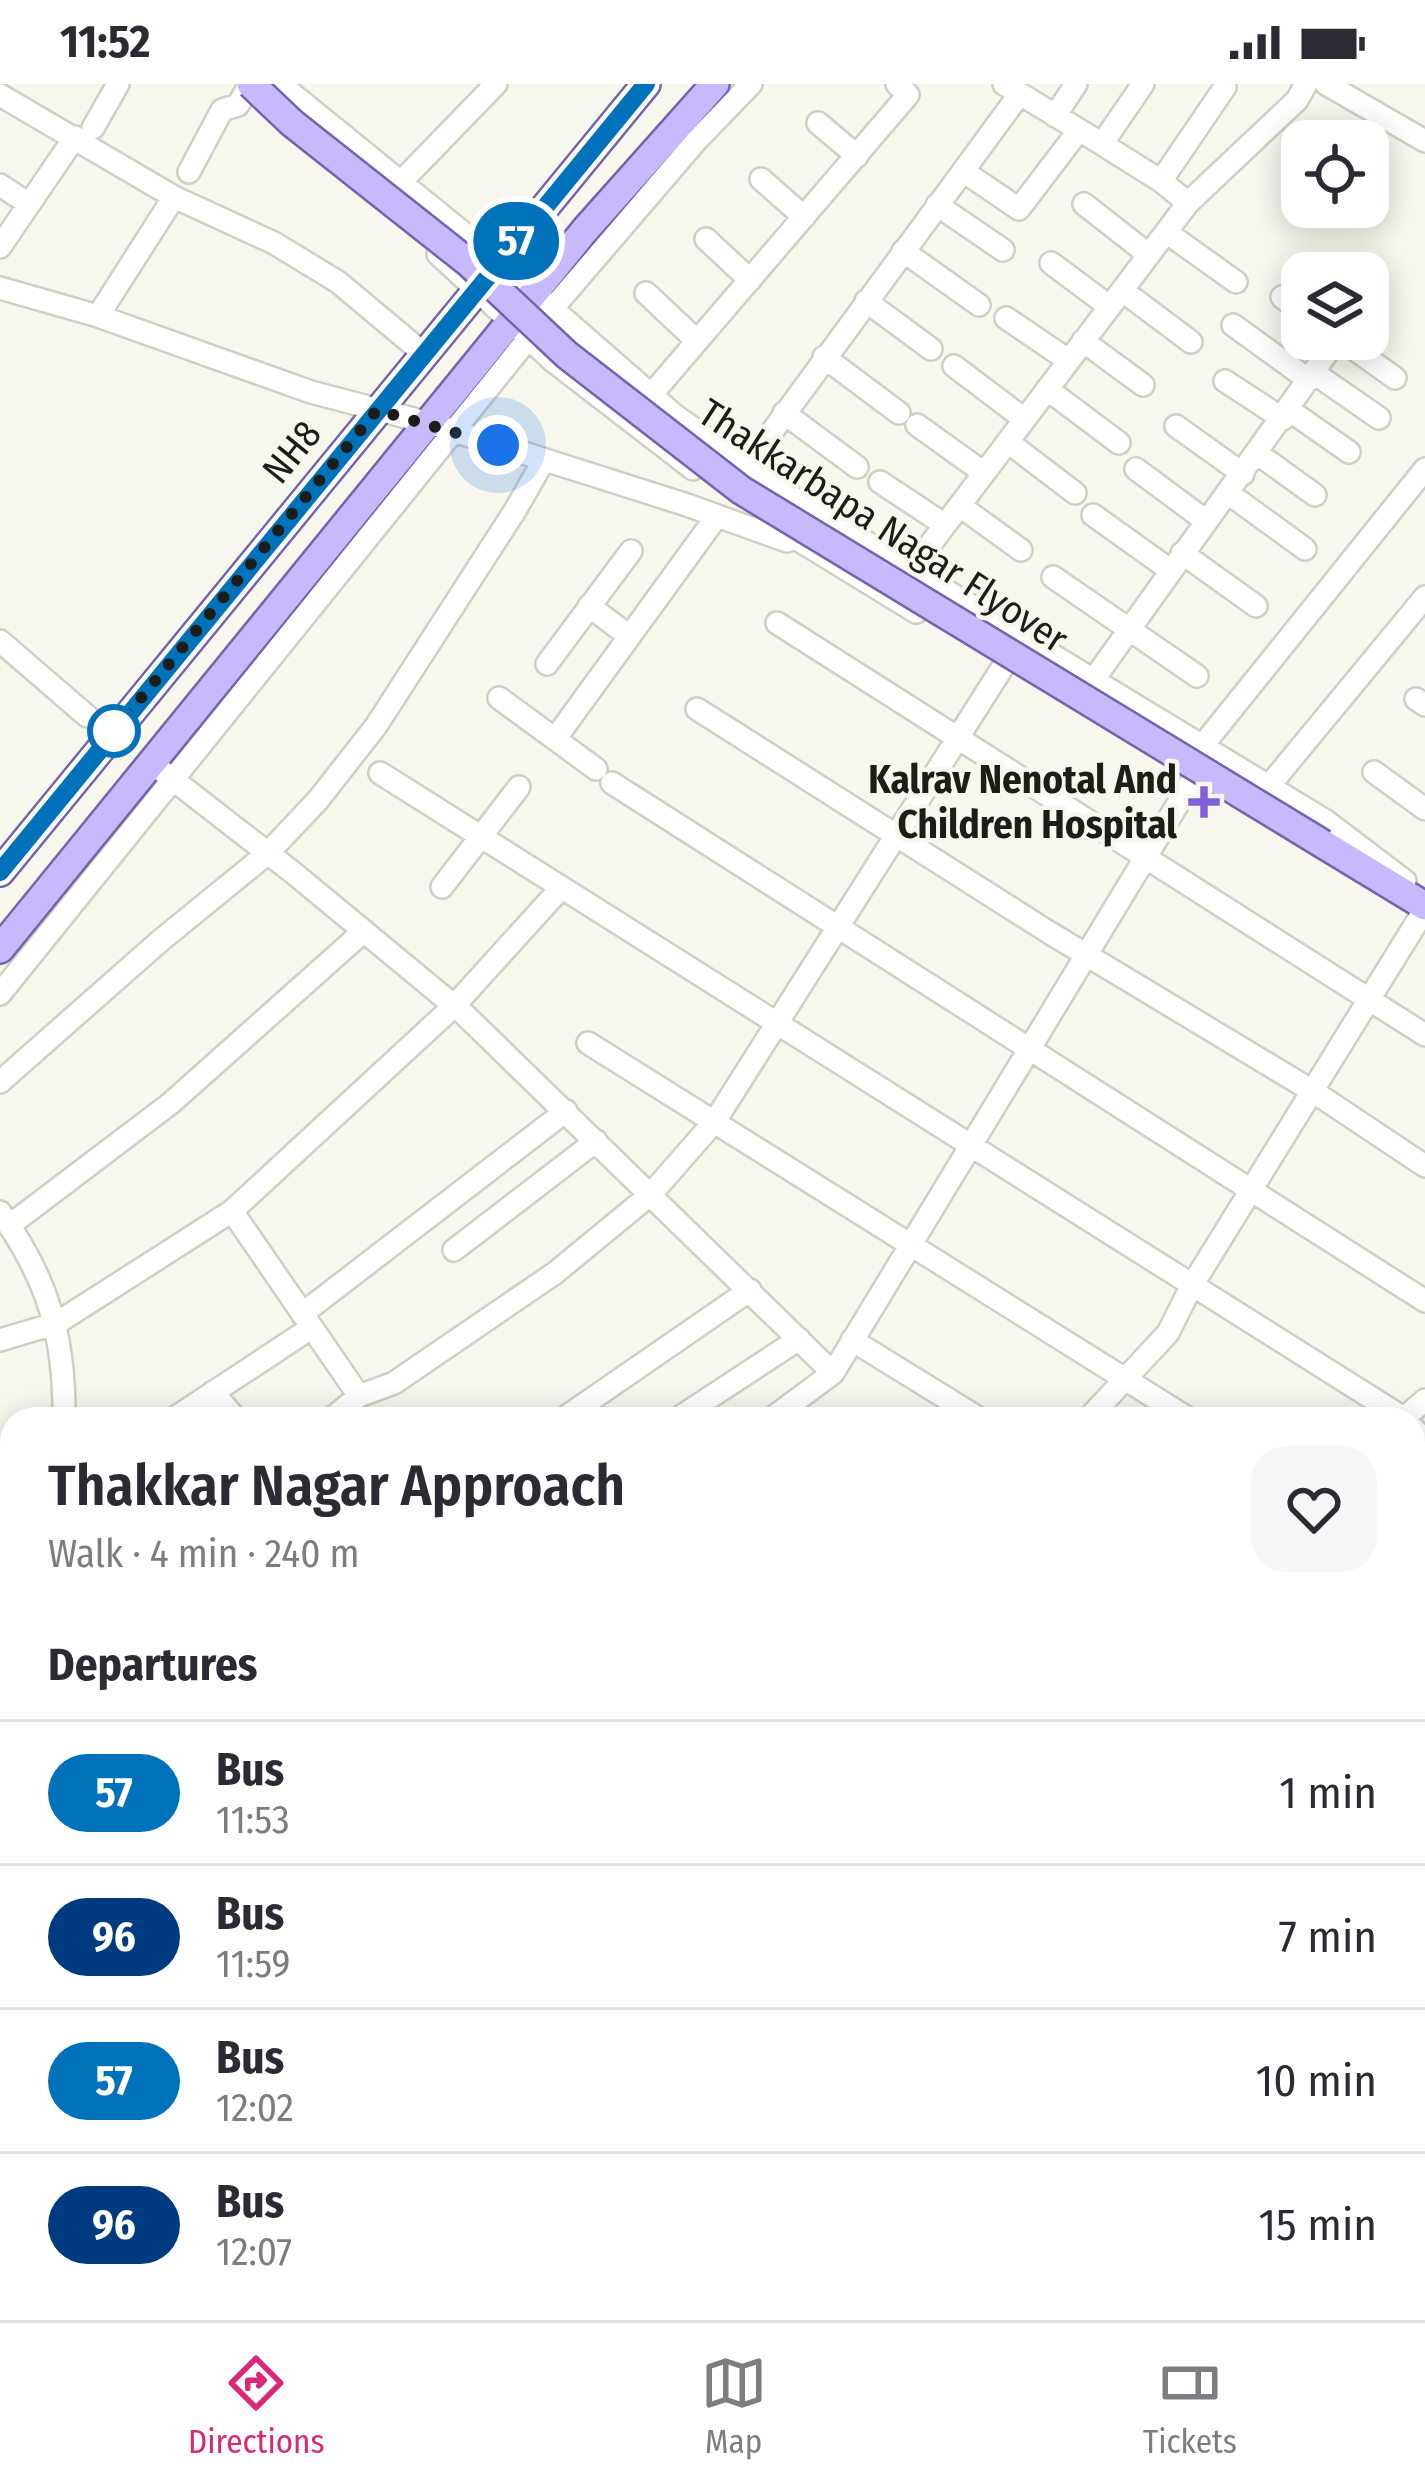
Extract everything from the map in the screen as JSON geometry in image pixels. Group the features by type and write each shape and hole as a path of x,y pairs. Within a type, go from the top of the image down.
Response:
{"main road":[{"name":"NH8","path":"0,872 646,84"},
{"path":"0,949 162,771 543,301 642,163 715,84"},
{"name":"Thakkarbapa Nagar Flyover","path":"250,86 476,256 574,347 747,482 1410,888 1425,908"}],"street":[{"path":"0,247 118,84"},
{"path":"280,84 499,262 651,394 746,467 832,524 1326,821 1410,888"},
{"path":"399,184 496,84"},
{"path":"543,301 751,84"},
{"path":"651,394 908,95 897,84"},
{"path":"1055,116 1076,84"},
{"path":"1102,144 1143,84"},
{"path":"911,570 1188,203 1297,100 1306,84"},
{"path":"1326,84 1425,141"},
{"path":"189,172 222,110 238,105 250,86 520,330 621,416 719,488 1308,850 1410,888"},
{"path":"1161,181 1225,87"},
{"path":"746,467 963,171 1012,90 1161,181 1188,203"},
{"path":"0,95 84,132 174,197 274,243 338,282 423,353"},
{"path":"818,123 857,156"},
{"path":"963,171 1019,209 1079,130"},
{"path":"761,178 804,218"},
{"path":"0,185 29,204"},
{"path":"98,316 174,197"},
{"path":"1084,204 1150,255"},
{"path":"937,205 1003,250"},
{"path":"1166,232 1236,282"},
{"path":"706,239 750,280"},
{"path":"903,251 979,305"},
{"path":"1051,263 1191,342"},
{"path":"0,288 815,551"},
{"path":"646,293 697,341"},
{"path":"866,301 931,349"},
{"path":"1006,318 1068,360"},
{"path":"1233,326 1379,418"},
{"path":"1083,341 1143,385"},
{"path":"824,357 984,473"},
{"path":"1094,679 1324,360"},
{"path":"1369,360 1395,378"},
{"path":"953,366 1024,419"},
{"path":"1226,381 1349,452"},
{"path":"1047,389 1119,443"},
{"path":"784,413 856,467"},
{"path":"1176,426 1243,474"},
{"path":"1008,442 1075,494"},
{"path":"1258,454 1315,495"},
{"path":"0,1082 268,853 359,752 544,460"},
{"path":"1136,469 1206,520"},
{"path":"1203,746 1425,469"},
{"path":"880,482 945,526"},
{"path":"1228,493 1305,549"},
{"path":"960,506 1021,550"},
{"path":"1093,515 1256,606"},
{"path":"555,739 717,516"},
{"path":"815,551 832,524"},
{"path":"547,664 631,550"},
{"path":"1053,577 1196,676"},
{"path":"1269,786 1425,597"},
{"path":"589,607 629,637"},
{"path":"777,622 1425,1035"},
{"path":"0,641 86,716"},
{"path":"346,1407 359,1396 394,1383 537,1285 650,1194 715,1121 1004,665"},
{"path":"500,698 604,776 834,928 1425,1301"},
{"path":"697,709 1084,954 1421,1156"},
{"path":"0,994 162,771 454,1006 833,1373"},
{"path":"1374,772 1425,809"},
{"path":"380,773 1384,1407"},
{"path":"787,1407 833,1373 1192,779"},
{"path":"442,887 518,787"},
{"path":"0,1340 57,1323 232,1211 454,1006 561,888"},
{"path":"1099,1407 1168,1333 1191,1288 1425,908"},
{"path":"64,1407 57,1323 5,1218 170,1103 364,931"},
{"path":"588,1043 1169,1407"},
{"path":"191,1407 307,1321 566,1112"},
{"path":"454,1250 596,1141"},
{"path":"232,1211 359,1396"},
{"path":"579,1407 750,1290"},
{"path":"695,1407 799,1339"},
{"path":"852,1340 961,1407"},
{"path":"213,1392 226,1407"}],"bus line":[{"name":"57","path":"0,872 646,84"}],"place":[{"name":"Kalrav Nenotal And Children Hospital","path":"1204,802"}],"route":[{"path":"114,731 377,410 498,445"}]}
